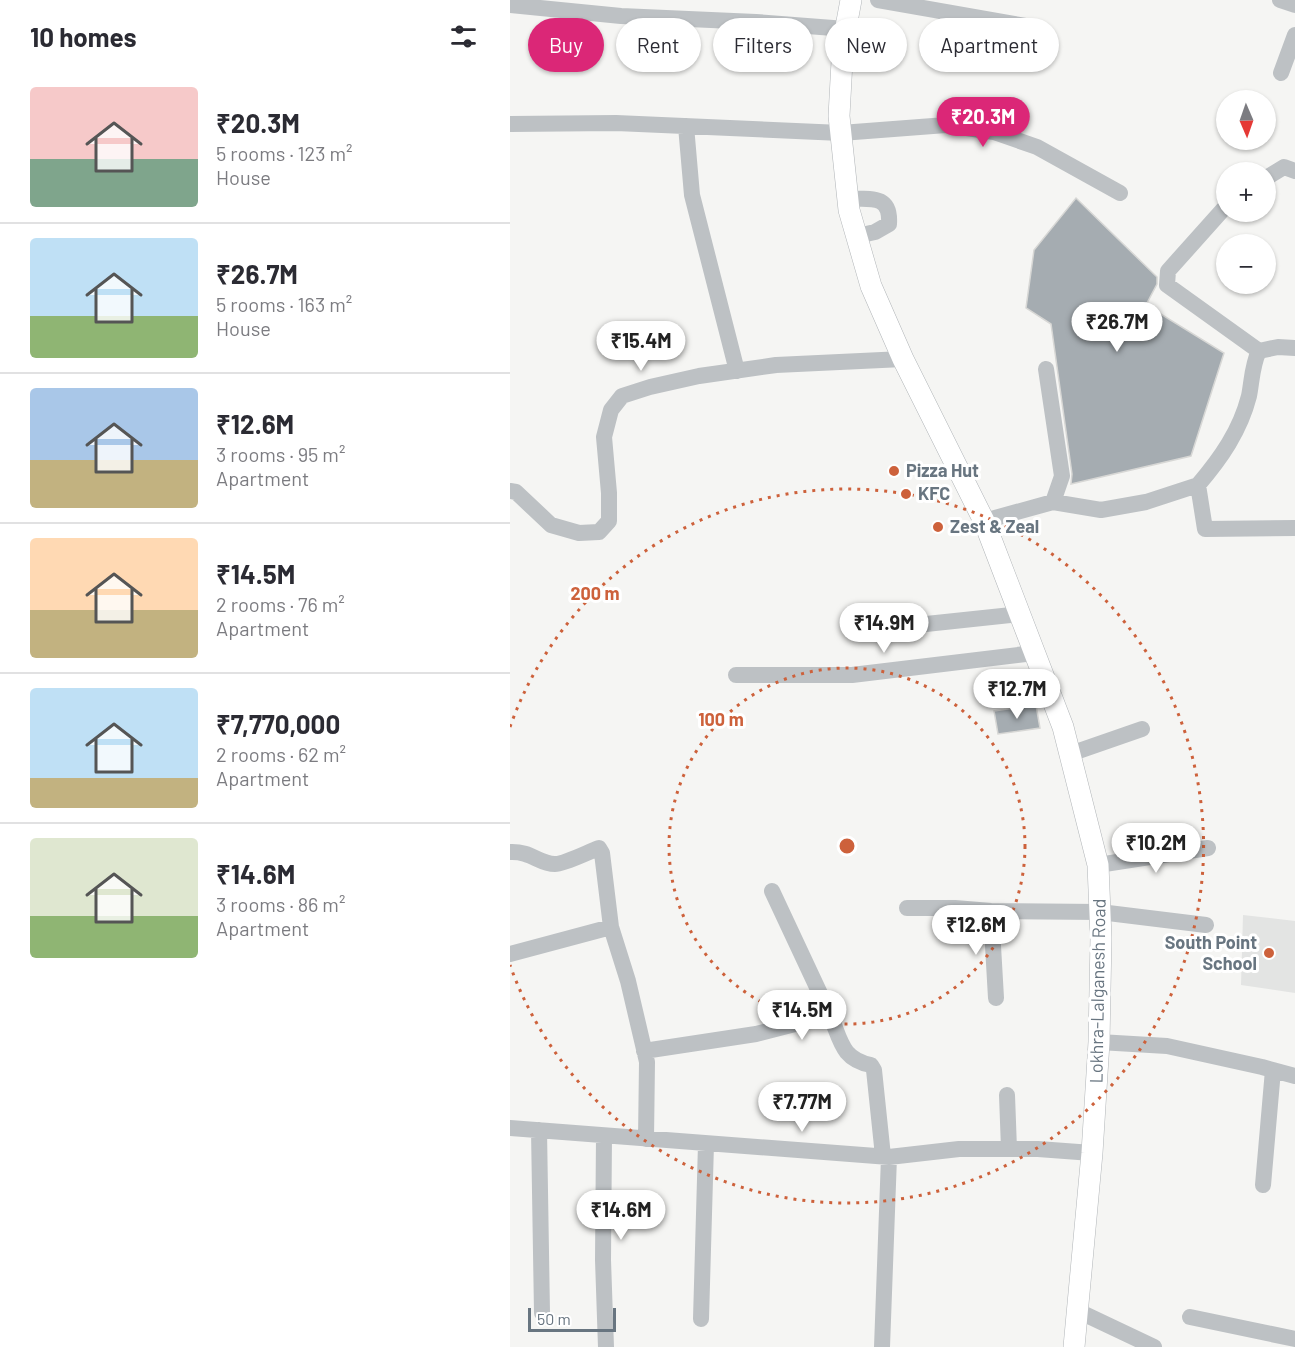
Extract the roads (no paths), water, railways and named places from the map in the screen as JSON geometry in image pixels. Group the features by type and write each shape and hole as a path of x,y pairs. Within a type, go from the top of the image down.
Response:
{"main road":[{"name":"Lokhra-Lalganesh Road","path":"848,18 851,0"},
{"name":"Lokhra-Lalganesh Road","path":"843,72 839,116 848,198 871,286 903,359 984,521 1063,728 1098,865 1099,1042 1092,1153 1074,1347"}],"street":[{"path":"878,0 980,18"},
{"path":"1281,0 1295,5"},
{"path":"510,5 621,16 825,27"},
{"path":"1281,73 1295,35"},
{"path":"510,124 616,123 841,133 946,125 994,132 1037,147 1120,193"},
{"path":"686,126 692,195 737,371"},
{"path":"1276,172 1284,167 1295,171"},
{"path":"848,198 880,200 890,214 889,224 884,228 857,236"},
{"path":"1216,217 1168,271 1167,285 1259,351 1278,347 1295,348"},
{"path":"984,521 1053,502 1101,510 1146,502 1198,485 1221,458 1241,422 1249,395 1254,361 1259,351"},
{"path":"510,491 516,492 551,525 579,533 599,532 609,521 604,437 611,410 622,396 699,376 776,365 903,359"},
{"path":"1047,369 1062,476 1053,502"},
{"path":"1198,485 1205,529 1295,528"},
{"path":"879,629 1020,614"},
{"path":"736,675 852,675 1034,653"},
{"path":"1070,754 1143,729"},
{"path":"510,852 535,856 543,862 556,865 599,848 602,853 610,927 628,981 647,1062 646,1139"},
{"path":"1098,865 1208,848"},
{"path":"772,891 848,1055 854,1060 871,1065 874,1070 886,1156 882,1347"},
{"path":"907,908 1100,912 1206,925"},
{"path":"991,911 996,998"},
{"path":"510,954 610,927"},
{"path":"644,1051 756,1034 830,1015"},
{"path":"1099,1042 1167,1046 1295,1076"},
{"path":"1263,1185 1273,1070"},
{"path":"1007,1095 1009,1149"},
{"path":"510,1128 886,1156 959,1149 1092,1153"},
{"path":"539,1130 542,1313"},
{"path":"604,1136 603,1260 606,1347"},
{"path":"701,1320 706,1144"},
{"path":"1078,1311 1154,1347"},
{"path":"1190,1317 1295,1339"}],"place":[{"name":"Pizza Hut","path":"894,471"},
{"name":"KFC","path":"906,494"},
{"name":"Zest & Zeal","path":"938,527"},
{"name":"South Point School","path":"1269,953"}]}
